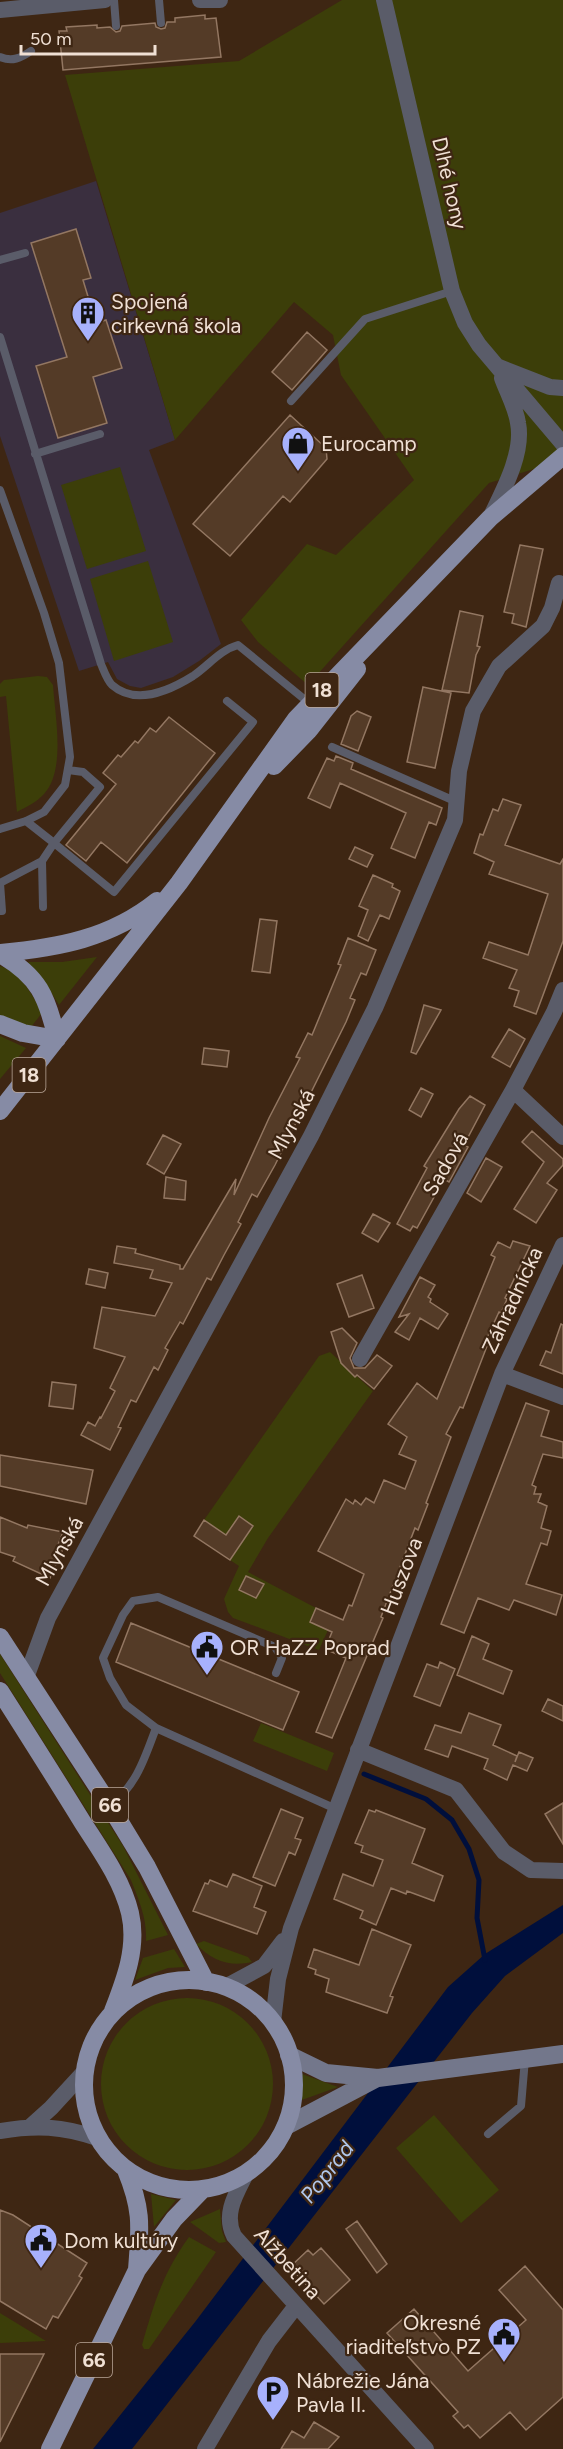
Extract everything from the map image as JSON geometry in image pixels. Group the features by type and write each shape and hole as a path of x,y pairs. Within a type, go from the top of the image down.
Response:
{"main road":[{"name":"18","path":"0,1111 179,883 309,703 490,518 563,456"},
{"name":"18","path":"234,807 309,730 423,585"},
{"path":"0,954 70,944 104,933 141,913 179,883"},
{"path":"0,954 29,974 40,988 49,1007 57,1039 23,1033 0,1024"},
{"name":"66","path":"0,1636 147,1867 206,1982"},
{"name":"66","path":"0,1691 119,1884 130,1914 132,1948 129,1968 113,2013"},
{"path":"0,1716 49,1768"},
{"name":"66","path":"172,1982 206,1982 243,1995 273,2022 289,2055 294,2091 286,2126 269,2153 246,2174 217,2187 202,2190 175,2190 161,2187 126,2170 110,2156 97,2138 87,2112 84,2098 85,2071 94,2040 113,2013 130,1998 150,1988 172,1982"},
{"name":"66","path":"126,2170 136,2193 140,2214 137,2270"},
{"name":"66","path":"50,2449 137,2270 174,2219 202,2190"}],"street":[{"path":"0,10 105,0"},
{"path":"200,0 220,0"},
{"name":"Dlhé hony","path":"384,0 452,291 465,323 479,345 563,444"},
{"path":"490,518 506,486 516,454 519,424 497,366"},
{"name":"Dlhé hony","path":"497,366 550,387 563,388"},
{"name":"Mlynská","path":"27,1678 48,1618 311,1136 375,1008 455,820 459,771 473,711 499,666 543,626 552,608 559,584"},
{"name":"Sadová","path":"360,1359 513,1090 563,990"},
{"path":"513,1090 563,1137"},
{"name":"Záhradnícka","path":"502,1374 563,1245"},
{"path":"502,1374 563,1397"},
{"name":"Huszova","path":"273,2022 278,1979 291,1928 502,1374"},
{"path":"358,1750 456,1790 504,1852 531,1870 563,1871"},
{"name":"Huszova","path":"225,1987 264,1966 277,1952 291,1928"},
{"path":"289,2055 326,2073 378,2078 563,2054"},
{"path":"31,2126 85,2071"},
{"path":"286,2126 378,2078"},
{"path":"0,2131 31,2126 70,2129 97,2138"},
{"name":"Alžbetina","path":"246,2174 231,2204 229,2225 234,2236 426,2449"},
{"path":"205,2449 269,2341 296,2306"}],"lane":[{"path":"114,0 116,26"},
{"path":"159,0 161,22"},
{"path":"0,57 8,60 23,57 31,51"},
{"path":"0,260 25,253"},
{"path":"291,401 365,319 452,291"},
{"path":"0,337 34,454 101,664 110,684 126,693 140,696 165,691 193,676 229,648 238,645 309,703"},
{"path":"34,454 100,434"},
{"path":"0,490 44,613 59,663 70,757 65,786 44,812 26,821 0,829"},
{"path":"26,821 114,892 253,722 227,701"},
{"path":"332,747 457,802"},
{"path":"0,911 2,911 0,883 42,861 100,787 83,772 68,770"},
{"path":"42,861 43,907"},
{"path":"276,1673 282,1658 275,1647 158,1597 133,1601 123,1615 103,1658 110,1678 126,1705 156,1728 336,1809"},
{"path":"110,1806 125,1794 139,1772 156,1728"},
{"path":"488,2134 521,2106 525,2059"}],"shaded area":[{"path":"342,0 563,0 563,460 489,483 308,685 258,642 241,620 307,544 336,555 414,480 341,375 333,335 294,302 175,440 65,75 239,61"},
{"path":"96,181 175,440 149,450 221,644 173,677 141,688 130,686 117,679 108,662 79,671 0,436 0,213"},
{"path":"120,467 146,551 87,569 61,485"},
{"path":"148,561 173,642 114,661 90,579"},
{"path":"47,677 53,685 58,742 55,771 51,784 44,794 17,812 6,696 0,697 0,684 4,680"},
{"path":"97,957 59,1005 28,962 62,962"},
{"path":"0,966 20,979 42,1013 31,1027 0,1017"},
{"path":"0,1036 26,1048 0,1079"},
{"path":"330,1352 373,1391 268,1538 248,1572 316,1608 310,1622 328,1630 319,1650 233,1618 228,1612 224,1599 239,1566 230,1560 253,1526 226,1535 204,1520 319,1356"},
{"path":"0,1654 123,1846 168,1935 146,1941 144,1917 131,1880 0,1673"},
{"path":"261,1723 334,1753 327,1771 253,1741"},
{"path":"204,1941 248,1957 252,1962 229,1963 208,1955 196,1944"},
{"path":"174,1949 185,1967 168,1968 135,1980 143,1958"},
{"path":"187,1998 204,1999 220,2004 235,2012 248,2023 259,2036 267,2051 272,2067 272,2101 267,2117 259,2132 248,2145 235,2156 220,2164 204,2169 187,2170 170,2169 154,2164 139,2156 126,2145 115,2132 107,2117 102,2101 101,2084 102,2067 107,2051 115,2036 126,2023 139,2012 154,2004 170,1999"},
{"path":"302,2074 338,2087 299,2101"},
{"path":"434,2115 499,2190 461,2223 396,2148"},
{"path":"151,2194 176,2200 154,2227"},
{"path":"220,2209 222,2231 226,2242 219,2243 190,2222"},
{"path":"189,2237 216,2252 149,2349 144,2349 142,2345 160,2289 172,2263"},
{"path":"0,2313 46,2341 0,2343"}],"water":[{"name":"Poprad","path":"563,1905 563,1933 505,1976 472,2013 132,2449 93,2449 195,2322 448,1987 485,1954"}],"building":[{"path":"205,15 205,19 216,18 221,57 63,70 59,31 67,31 66,27 97,25 97,28 110,27 116,32 120,31 122,26 155,23 156,27 161,29 165,28 167,22 175,22 175,18"},
{"name":"Spojená cirkevná škola","path":"76,229 91,278 83,280 96,323 106,320 122,368 93,377 107,423 58,438 36,366 67,357 31,243"},
{"path":"307,332 327,350 292,390 272,372"},
{"path":"290,415 326,448 327,459 290,502 283,496 230,556 193,524"},
{"path":"520,545 543,549 526,627 512,623 514,614 504,612"},
{"path":"460,611 483,616 477,646 480,647 476,655 469,693 442,690"},
{"path":"423,687 451,693 435,768 407,762"},
{"path":"357,711 371,717 358,751 341,744 351,716"},
{"path":"169,717 215,753 127,863 101,842 86,861 66,845 116,784 103,773 118,755 121,757 135,741 138,743 150,728 156,732"},
{"path":"336,756 353,763 351,769 442,808 436,825 429,822 415,858 391,848 406,813 340,783 330,808 308,798 327,758 334,761"},
{"path":"503,799 521,805 505,845 560,864 563,859 563,941 536,1014 514,1006 519,991 509,988 517,970 483,958 489,942 528,955 548,894 489,874 494,862 474,853 480,834 483,835 493,809 498,811"},
{"path":"355,847 373,855 367,867 349,859"},
{"path":"373,875 393,884 392,887 400,891 389,919 380,915 368,941 358,936 368,910 359,906"},
{"path":"260,919 277,921 270,973 252,971"},
{"path":"348,938 376,950 366,975 361,973 350,998 355,1000 346,1022 275,1165 257,1197 252,1194 238,1222 241,1224 211,1280 207,1278 183,1324 180,1322 165,1348 168,1350 158,1370 154,1367 136,1402 131,1400 110,1450 81,1435 88,1422 95,1426 101,1418 115,1391 110,1388 125,1357 94,1348 102,1307 155,1316 172,1283 150,1278 153,1270 114,1263 117,1246 136,1249 135,1253 180,1265 180,1269 183,1269 236,1179 234,1195 269,1118 300,1058 296,1057 308,1033 312,1035 341,965 338,964"},
{"path":"424,1005 441,1010 416,1054 411,1052"},
{"path":"509,1029 525,1039 510,1067 492,1057"},
{"path":"204,1048 229,1051 227,1067 202,1064"},
{"path":"421,1088 433,1094 421,1117 409,1110"},
{"path":"470,1096 485,1105 464,1145 468,1147 449,1182 444,1179 417,1228 413,1226 410,1231 397,1224 427,1168 424,1166 459,1109"},
{"path":"532,1131 563,1159 563,1165 547,1183 557,1190 536,1223 514,1209 544,1162 522,1142"},
{"path":"163,1135 181,1144 164,1174 147,1164"},
{"path":"486,1158 502,1167 481,1202 467,1193"},
{"path":"166,1177 186,1181 185,1200 164,1198"},
{"path":"373,1214 390,1223 378,1242 362,1233"},
{"path":"513,1241 530,1246 505,1298 507,1299 501,1313 499,1312 486,1340 489,1341 463,1408 460,1407 446,1434 451,1437 418,1530 415,1528 381,1617 383,1618 332,1738 316,1732 346,1658 325,1649 332,1632 310,1622 316,1608 343,1620 349,1605 352,1606 364,1574 318,1551 346,1499 353,1504 355,1500 361,1505 366,1498 374,1503 384,1480 405,1489 416,1461 399,1454 407,1437 388,1424 417,1383 437,1399 495,1257 491,1255 498,1242 510,1248"},
{"path":"89,1269 108,1273 105,1288 86,1284"},
{"path":"362,1275 374,1308 349,1317 337,1284"},
{"path":"420,1277 435,1285 428,1297 431,1299 430,1302 448,1314 438,1329 420,1318 409,1340 395,1332 409,1314 399,1317"},
{"path":"561,1324 563,1325 563,1374 540,1365 546,1351 551,1353"},
{"path":"342,1328 357,1343 350,1358 354,1368 365,1368 377,1355 392,1366 374,1389 357,1375 355,1377 341,1363 331,1332"},
{"path":"52,1382 76,1385 73,1409 49,1406"},
{"path":"526,1403 549,1411 541,1436 563,1442 563,1458 543,1454 532,1485 536,1487 534,1494 541,1494 538,1502 547,1506 541,1528 551,1531 547,1545 541,1543 526,1584 562,1595 556,1615 514,1600 509,1610 478,1598 464,1633 441,1624"},
{"path":"0,1455 93,1470 86,1504 0,1486"},
{"path":"239,1516 253,1526 230,1560 194,1536 204,1520 226,1535"},
{"path":"0,1517 27,1528 28,1525 63,1532 58,1545 63,1549 50,1578 13,1561 15,1557 0,1552"},
{"path":"246,1576 264,1584 256,1598 239,1590"},
{"path":"131,1623 299,1692 283,1730 116,1662"},
{"path":"472,1636 489,1644 483,1659 512,1671 503,1694 457,1675"},
{"path":"440,1662 455,1669 440,1706 414,1696 427,1664 438,1668"},
{"path":"548,1699 563,1706 563,1721 542,1711"},
{"path":"469,1713 501,1725 493,1745 517,1756 515,1762 519,1752 533,1758 527,1771 513,1765 507,1780 484,1769 488,1759 452,1746 448,1757 425,1749 435,1725 461,1733"},
{"path":"563,1803 563,1844 545,1814"},
{"path":"281,1809 303,1818 295,1838 301,1840 295,1855 289,1852 275,1886 253,1877"},
{"path":"369,1810 375,1812 376,1810 425,1829 412,1863 443,1876 434,1901 391,1888 376,1925 360,1918 363,1911 334,1899 343,1874 373,1886 383,1860 361,1852 363,1846 355,1843"},
{"path":"233,1874 262,1886 254,1907 266,1912 257,1934 193,1911 205,1883 208,1884 210,1880 227,1887"},
{"path":"372,1929 411,1945 390,1996 393,1997 387,2013 326,1992 329,1979 315,1974 316,1970 308,1967 314,1949 359,1965"},
{"name":"Dom kultúry","path":"0,2210 13,2215 87,2263 79,2276 82,2278 58,2318 53,2316 46,2329 0,2301"},
{"path":"357,2221 387,2264 377,2273 346,2229"},
{"path":"321,2248 350,2280 324,2304 290,2267 308,2250 313,2255"},
{"path":"525,2266 563,2310 563,2397 526,2430 510,2412 480,2438 468,2425 464,2428 453,2416 458,2412 387,2333 414,2309 468,2371 526,2320 499,2290"},
{"path":"0,2354 44,2354 0,2442"},
{"path":"314,2422 339,2437 328,2449 281,2449 292,2431 304,2438"}],"waterway":[{"path":"364,1774 426,1799 452,1820 469,1849 479,1880 477,1918 485,1960"}],"place":[{"name":"Spojená cirkevná škola","path":"88,342"},
{"name":"Eurocamp","path":"298,472"},
{"name":"OR HaZZ Poprad","path":"207,1676"},
{"name":"Dom kultúry","path":"41,2269"},
{"name":"Okresné riaditeľstvo PZ","path":"504,2363"},
{"name":"Nábrežie Jána Pavla II.","path":"273,2421"}]}
